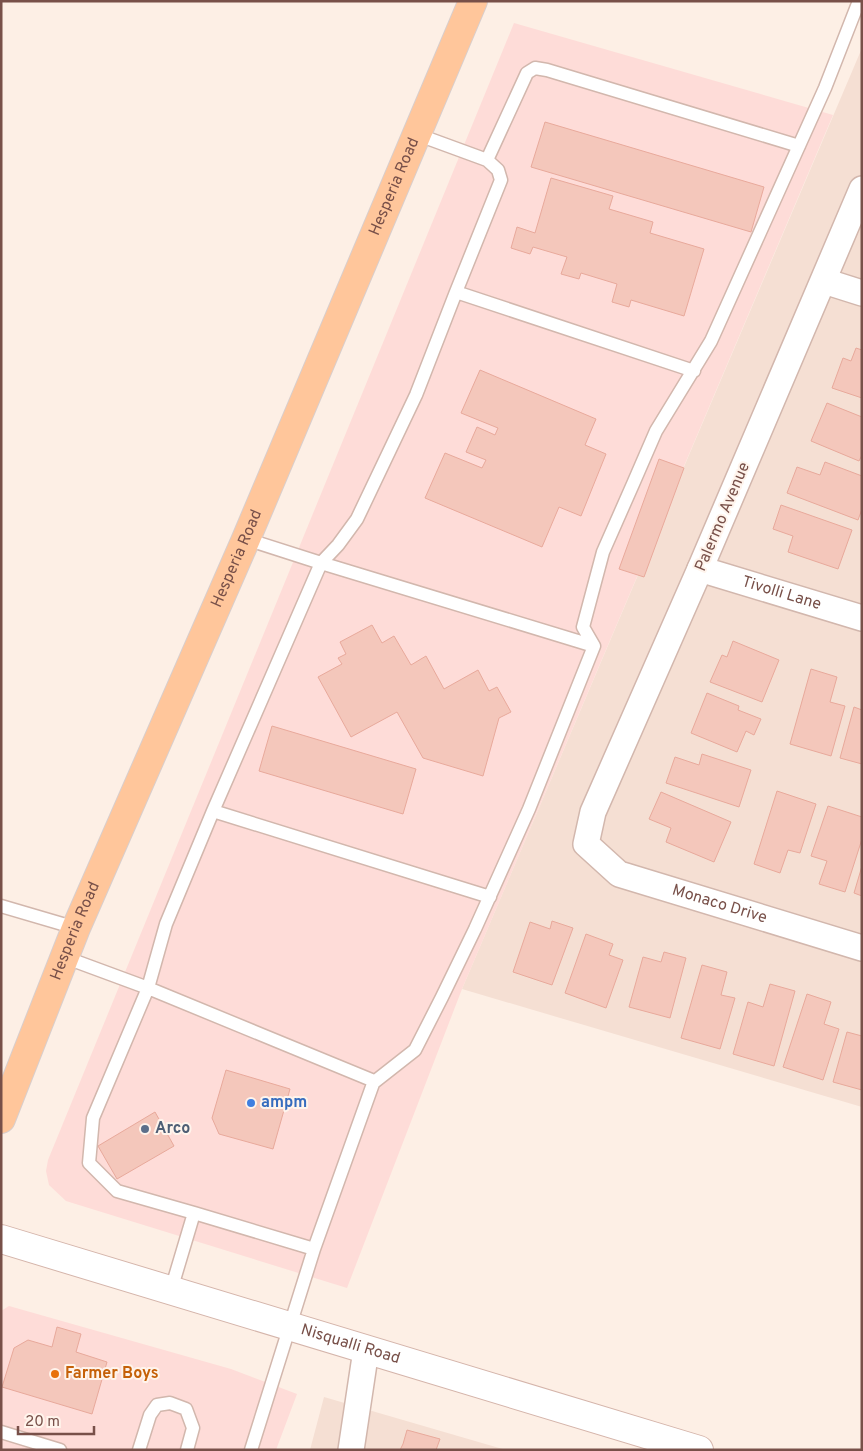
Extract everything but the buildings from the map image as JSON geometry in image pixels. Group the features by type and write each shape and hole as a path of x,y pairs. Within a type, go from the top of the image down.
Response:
{"main road":[{"name":"Hesperia Road","path":"1,1118 76,928 246,539 473,1"},
{"name":"Nisqualli Road","path":"1,1239 699,1450"}],"street":[{"name":"Palermo Avenue","path":"586,844 594,812 862,189"},
{"path":"824,281 862,293"},
{"name":"Tivolli Lane","path":"700,569 862,618"},
{"name":"Monaco Drive","path":"586,844 619,874 862,948"},
{"path":"351,1450 366,1350"}],"lane":[{"path":"594,646 583,627 603,552 656,431 711,341 826,88 859,1"},
{"path":"487,160 528,73 535,68 799,146"},
{"path":"314,1249 117,1191 89,1163 92,1118 148,988 166,924 213,811 321,564 357,519 416,396 501,180 498,170 487,160 416,134"},
{"path":"456,292 694,371"},
{"path":"246,539 321,564 594,646"},
{"path":"251,1450 314,1249 373,1083 415,1050 471,938 529,809 594,646"},
{"path":"213,811 490,897"},
{"path":"1,906 76,928"},
{"path":"64,957 148,988 374,1081 373,1083"},
{"path":"172,1290 194,1214"},
{"path":"139,1450 150,1415 157,1405 170,1404 186,1409 193,1428 187,1450"},
{"path":"1,1432 60,1450"}],"shaded area":[{"path":"514,23 833,115 462,989 347,1288 66,1201 49,1185 46,1171 48,1160"},
{"path":"862,48 862,1107 462,989"},
{"path":"9,1306 231,1369 297,1394 276,1450 1,1450 1,1311"},
{"path":"324,1397 506,1450 310,1450"}],"place":[{"name":"ampm","path":"251,1103"},
{"name":"Arco","path":"145,1129"},
{"name":"Farmer Boys","path":"55,1374"}]}
